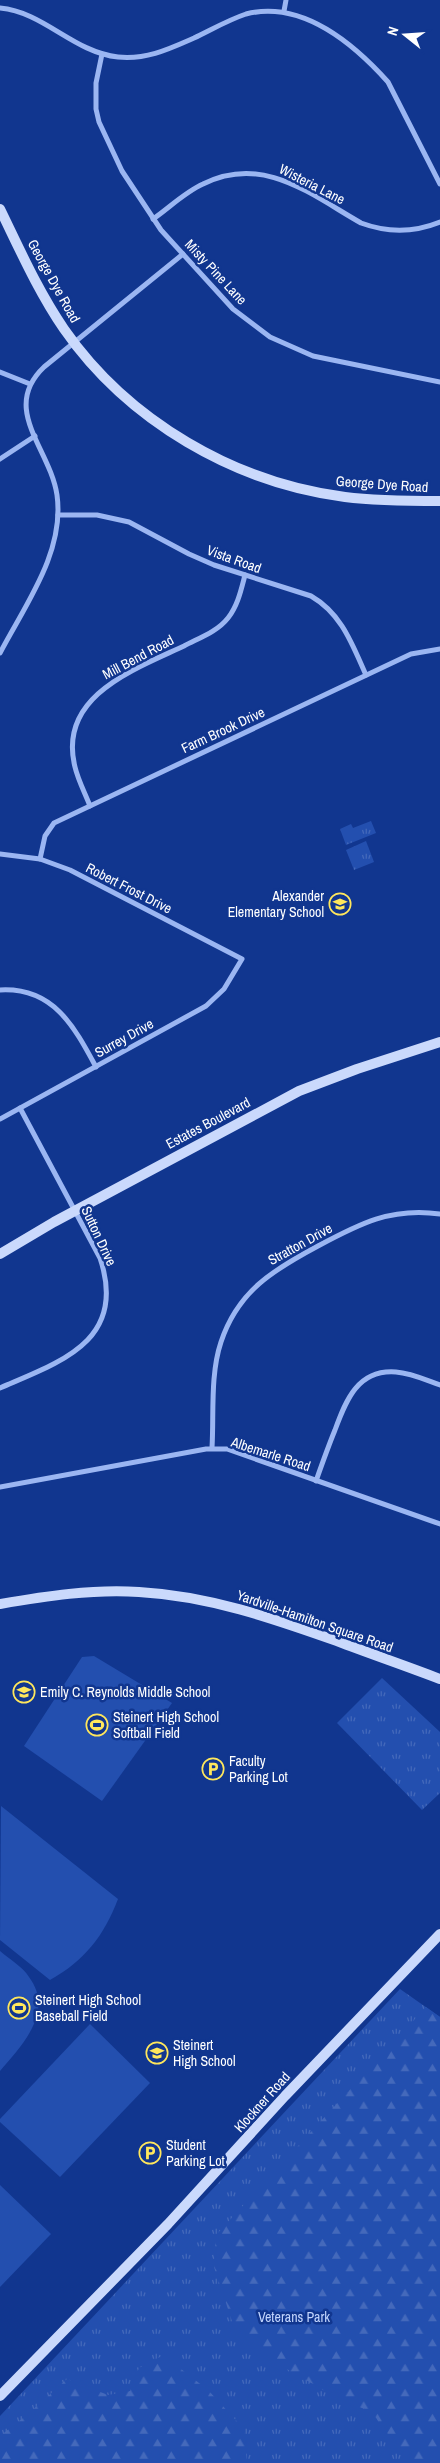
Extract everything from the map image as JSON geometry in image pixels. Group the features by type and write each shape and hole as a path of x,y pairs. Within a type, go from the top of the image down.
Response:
{"street":[{"path":"284,10 286,0"},
{"path":"0,8 28,15 81,46 102,54 126,57 149,56 168,50 245,14 259,11 284,10 297,13 322,24 375,68 397,96 440,184"},
{"name":"Misty Pine Lane","path":"102,54 95,97 99,122 122,171 153,219 233,309 251,324 291,347 331,361 440,382"},
{"name":"Wisteria Lane","path":"153,219 200,185 228,174 243,172 270,175 284,180 361,223 374,228 402,232 416,230 440,222"},
{"name":"George Dye Road","path":"0,209 35,281 74,342 96,368 138,408 184,441 235,467 289,486 326,494 374,500 440,501"},
{"path":"0,653 46,566 52,549 58,515 54,479 25,411 25,402 30,384 44,367 183,254"},
{"path":"0,372 30,384"},
{"path":"0,459 35,436"},
{"name":"Vista Road","path":"58,515 97,514 122,519 189,554 245,575 311,596 323,603 339,620 366,675"},
{"name":"Mill Bend Road","path":"90,806 75,767 73,754 77,727 89,702 108,683 220,626 234,608 245,575"},
{"name":"Farm Brook Drive","path":"40,859 48,829 54,823 412,654 440,649"},
{"name":"Robert Frost Drive","path":"0,854 40,859 70,870 242,959"},
{"name":"Surrey Drive","path":"0,1119 206,1006 224,989 242,959"},
{"path":"0,990 19,991 34,995 59,1010 76,1030 96,1067"},
{"name":"Estates Boulevard","path":"0,1254 75,1210 299,1092 356,1069 440,1042"},
{"name":"Sutton Drive","path":"0,1388 64,1360 76,1352 93,1334 99,1323 106,1296 104,1270 75,1210 20,1108"},
{"name":"Stratton Drive","path":"212,1448 216,1362 221,1343 235,1312 257,1285 279,1267 359,1224 394,1214 413,1212 440,1214"},
{"path":"316,1480 346,1399 358,1383 377,1373 387,1371 408,1374 440,1385"},
{"name":"Albemarle Road","path":"0,1487 212,1448 226,1449 440,1524"},
{"name":"Yardville-Hamilton Square Road","path":"0,1604 71,1593 104,1591 162,1594 203,1599 266,1616 440,1679"},
{"name":"Klockner Road","path":"0,2396 168,2224 285,2096 440,1934"}],"green space":[{"path":"371,821 376,833 346,845 340,829 351,824 353,828"},
{"path":"366,841 374,862 354,870 346,850"},
{"name":"Steinert High School Softball Field","path":"94,1656 172,1703 102,1801 24,1746 82,1657"},
{"path":"382,1678 440,1732 440,1793 422,1810 337,1723"},
{"path":"1,1806 118,1899 106,1925 92,1946 73,1965 50,1980 0,1940"},
{"name":"Steinert High School Baseball Field","path":"0,1951 20,1966 29,1977 36,1990 39,2003 37,2015 26,2039 0,2071"},
{"name":"Veterans Park","path":"400,1989 440,2017 440,2463 0,2463 0,2416"},
{"path":"426,2007 440,2017 440,2463 409,2463 371,2411 344,2402 273,2361 234,2327 214,2267 216,2235"},
{"path":"90,2024 150,2083 60,2177 0,2122 0,2119"},
{"path":"0,2185 51,2234 0,2287"},
{"path":"160,2357 181,2369 208,2390 244,2429 247,2463 0,2463 0,2436 67,2379 108,2395 130,2391 139,2368"}],"place":[{"name":"Alexander Elementary School","path":"340,904"},
{"name":"Emily C. Reynolds Middle School","path":"24,1692"},
{"name":"Steinert High School Softball Field","path":"97,1725"},
{"name":"Faculty Parking Lot","path":"213,1769"},
{"name":"Steinert High School Baseball Field","path":"19,2008"},
{"name":"Steinert High School","path":"157,2053"},
{"name":"Student Parking Lot","path":"150,2153"}]}
